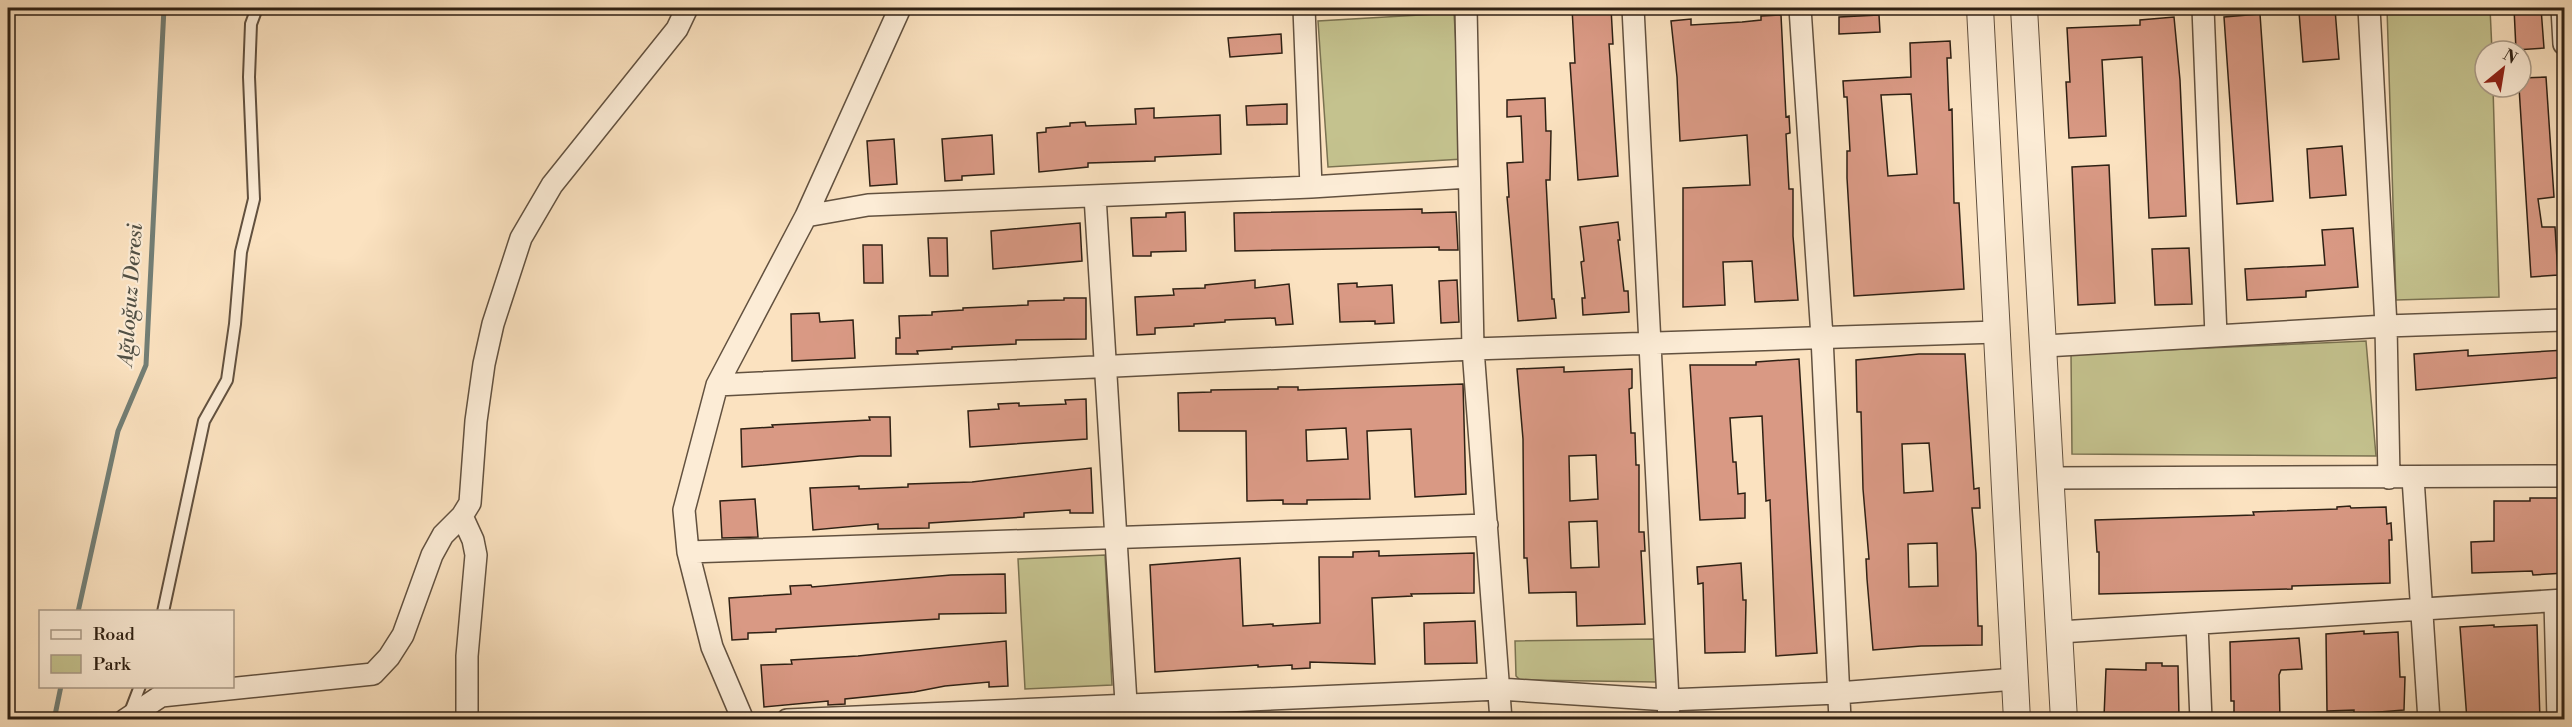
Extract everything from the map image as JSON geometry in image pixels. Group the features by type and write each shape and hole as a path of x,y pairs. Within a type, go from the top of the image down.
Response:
{"street":[{"path":"126,719 161,696 373,674 389,657 403,635 432,555 443,535 462,516 470,503 476,421 484,364 493,324 521,238 552,185 677,28 687,8"},
{"path":"743,720 712,647 688,552 684,510 717,385 806,216 900,8"},
{"path":"1304,8 1311,188"},
{"path":"1466,8 1473,349 1500,720"},
{"path":"1633,8 1669,710"},
{"path":"1800,8 1822,338 1840,720"},
{"path":"1980,8 2017,720"},
{"path":"2024,8 2045,346 2064,720"},
{"path":"2203,8 2216,336"},
{"path":"2369,8 2386,326 2389,478"},
{"path":"2562,8 2565,45"},
{"path":"806,216 868,205 1311,188 1469,177"},
{"path":"1095,196 1126,712"},
{"path":"2045,346 2386,326 2565,320"},
{"path":"717,385 1473,349 1997,332"},
{"path":"2051,478 2565,476"},
{"path":"2413,478 2429,720"},
{"path":"462,516 473,540 476,555 467,656 468,720"},
{"path":"688,552 1487,525"},
{"path":"2060,632 2560,600 2558,720"},
{"path":"2197,624 2201,720"},
{"path":"788,720 1126,712 1499,689 1669,710 1838,693 2015,679"}],"lane":[{"path":"163,610 204,421 227,380 235,324 241,252 255,198 249,77 251,24 257,8"},
{"path":"126,719 140,688"}],"green space":[{"path":"2387,8 2490,8 2491,39 2473,39 2473,99 2493,99 2499,297 2396,300"},
{"path":"1454,13 1463,159 1328,167 1318,21"},
{"path":"2366,341 2376,456 2072,454 2071,354"},
{"path":"1105,555 1112,685 1025,689 1018,559"},
{"path":"1654,639 1657,682 1520,680 1516,676 1515,641"}],"building":[{"path":"1572,8 1611,8 1613,44 1609,44 1618,176 1578,180 1570,63 1575,63"},
{"path":"2514,8 2541,8 2544,48 2533,49 2533,39 2515,39"},
{"path":"2335,9 2339,59 2303,62 2299,12"},
{"path":"2260,14 2273,201 2237,204 2224,17"},
{"path":"1781,15 1786,117 1789,116 1790,133 1786,134 1789,189 1793,189 1793,236 1798,300 1755,302 1752,261 1723,262 1725,305 1683,307 1683,188 1750,185 1747,135 1680,141 1671,21 1691,19 1691,25 1761,20 1761,16"},
{"path":"1879,15 1880,32 1839,34 1839,17"},
{"path":"2174,17 2180,80 2186,216 2149,218 2142,57 2102,60 2106,136 2069,138 2066,82 2070,82 2067,28 2140,25 2140,20"},
{"path":"1281,34 1282,53 1230,57 1228,38"},
{"path":"1950,41 1951,58 1947,58 1949,110 1952,109 1954,203 1959,203 1964,289 1854,296 1847,178 1847,151 1850,151 1847,97 1844,97 1843,81 1911,77 1910,43","holes":["1911,94 1917,174 1888,176 1881,95"]},
{"path":"2546,77 2554,197 2538,199 2542,227 2555,227 2558,275 2531,277 2520,99 2533,99 2533,78"},
{"path":"1545,98 1546,131 1551,131 1550,180 1546,180 1552,299 1554,299 1556,318 1518,321 1507,197 1509,197 1507,163 1523,162 1521,116 1507,117 1507,100"},
{"path":"1287,104 1287,124 1247,125 1246,106"},
{"path":"1154,108 1154,118 1220,115 1221,154 1155,157 1155,161 1088,163 1088,167 1039,172 1037,133 1046,132 1046,128 1070,126 1070,123 1085,122 1086,126 1136,124 1135,109"},
{"path":"992,135 994,174 962,176 962,180 945,181 942,139"},
{"path":"894,139 897,184 870,186 867,141"},
{"path":"2342,146 2346,195 2310,198 2307,149"},
{"path":"2109,165 2115,303 2078,305 2072,167"},
{"path":"1422,209 1422,213 1456,212 1458,250 1439,250 1439,247 1235,251 1234,213"},
{"path":"1185,212 1186,251 1151,252 1151,256 1133,256 1131,218 1166,217 1166,213"},
{"path":"1618,222 1624,291 1628,291 1629,312 1583,315 1582,298 1585,298 1581,262 1584,261 1580,227"},
{"path":"1080,223 1082,261 993,269 991,231"},
{"path":"2353,228 2358,287 2306,291 2306,297 2247,300 2245,269 2325,265 2322,230"},
{"path":"928,238 947,238 948,276 930,276"},
{"path":"863,245 882,245 883,283 864,283"},
{"path":"2189,248 2192,304 2155,305 2152,249"},
{"path":"1255,280 1255,288 1289,284 1293,324 1276,325 1275,318 1225,320 1225,322 1194,324 1194,326 1155,328 1155,334 1137,335 1135,297 1174,295 1173,289 1205,288 1205,285"},
{"path":"1457,280 1459,322 1441,323 1439,281"},
{"path":"1357,283 1357,287 1392,285 1394,323 1340,322 1338,284"},
{"path":"1064,298 1086,298 1086,339 1016,340 1016,344 952,347 952,349 917,351 918,354 896,354 896,338 900,338 899,316 932,315 932,312 963,310 963,308 1028,305 1028,301 1064,300"},
{"path":"819,313 820,322 853,320 855,358 792,361 791,314"},
{"path":"2468,350 2468,356 2565,350 2565,377 2416,390 2414,354"},
{"path":"1919,354 1965,354 1974,489 1979,488 1980,508 1972,508 1978,626 1982,626 1982,645 1873,650 1867,579 1866,559 1869,559 1863,489 1861,412 1857,412 1856,360","holes":["1929,443 1933,491 1904,493 1902,444","1937,543 1938,586 1909,587 1908,544"]},
{"path":"1799,359 1817,653 1776,656 1770,500 1766,501 1762,416 1730,418 1738,494 1745,493 1745,518 1700,520 1690,365 1756,365 1756,362"},
{"path":"1564,367 1564,372 1632,369 1632,388 1629,389 1631,433 1635,433 1636,465 1639,465 1639,532 1644,532 1645,551 1641,551 1645,624 1577,626 1576,592 1529,593 1527,558 1524,558 1523,439 1517,369","holes":["1596,455 1598,499 1570,501 1569,456","1597,521 1599,567 1571,568 1569,522"]},
{"path":"1463,384 1466,494 1415,497 1411,429 1367,431 1370,499 1307,500 1307,504 1283,504 1283,500 1247,501 1246,431 1179,431 1178,393 1278,389 1278,387 1298,387 1298,390","holes":["1346,428 1348,459 1307,461 1306,430"]},
{"path":"1086,399 1087,439 970,447 968,411 999,409 998,404 1019,403 1019,406 1066,404 1065,400"},
{"path":"869,417 890,417 891,456 860,456 742,467 741,429 773,427 772,425 870,420"},
{"path":"1091,468 1093,513 1070,513 1070,510 1024,513 1024,517 929,523 929,528 878,529 878,524 813,530 810,488 908,487 908,484 972,482"},
{"path":"2530,498 2565,498 2565,573 2533,575 2532,571 2472,573 2471,542 2494,541 2494,501 2530,501"},
{"path":"755,499 758,537 722,538 720,501"},
{"path":"2350,506 2351,508 2386,507 2387,524 2391,523 2392,540 2389,540 2390,583 2292,586 2292,589 2099,594 2099,552 2097,552 2095,520 2254,515 2253,512 2337,509 2337,507"},
{"path":"1379,551 1379,556 1474,553 1474,593 1411,594 1412,596 1372,598 1375,664 1310,662 1310,668 1292,669 1292,665 1258,667 1258,665 1155,672 1150,565 1240,558 1243,626 1273,624 1273,626 1320,623 1319,557 1353,557 1353,552"},
{"path":"1741,563 1743,600 1746,600 1745,652 1705,653 1703,583 1698,584 1697,567"},
{"path":"1005,574 1006,613 939,614 939,619 776,629 776,632 748,633 748,639 732,640 729,598 791,594 790,586 811,585 812,587 951,575"},
{"path":"1475,621 1477,663 1425,664 1424,623"},
{"path":"2494,625 2494,627 2537,625 2540,720 2467,720 2460,627"},
{"path":"2364,631 2364,634 2398,632 2400,677 2405,677 2404,710 2354,714 2354,710 2327,711 2326,634"},
{"path":"2299,638 2302,669 2281,670 2279,675 2280,719 2234,719 2234,701 2231,701 2230,642"},
{"path":"1006,641 1008,686 989,687 989,682 845,699 845,704 828,705 828,701 764,707 761,665 792,664 791,660 858,656"},
{"path":"2146,663 2178,666 2179,718 2104,717 2106,669 2146,670"}],"waterway":[{"name":"Ağıloğuz Deresi","path":"78,610 118,431 146,365 164,8"},
{"name":"Ağıloğuz Deresi","path":"54,720 61,688"}]}
